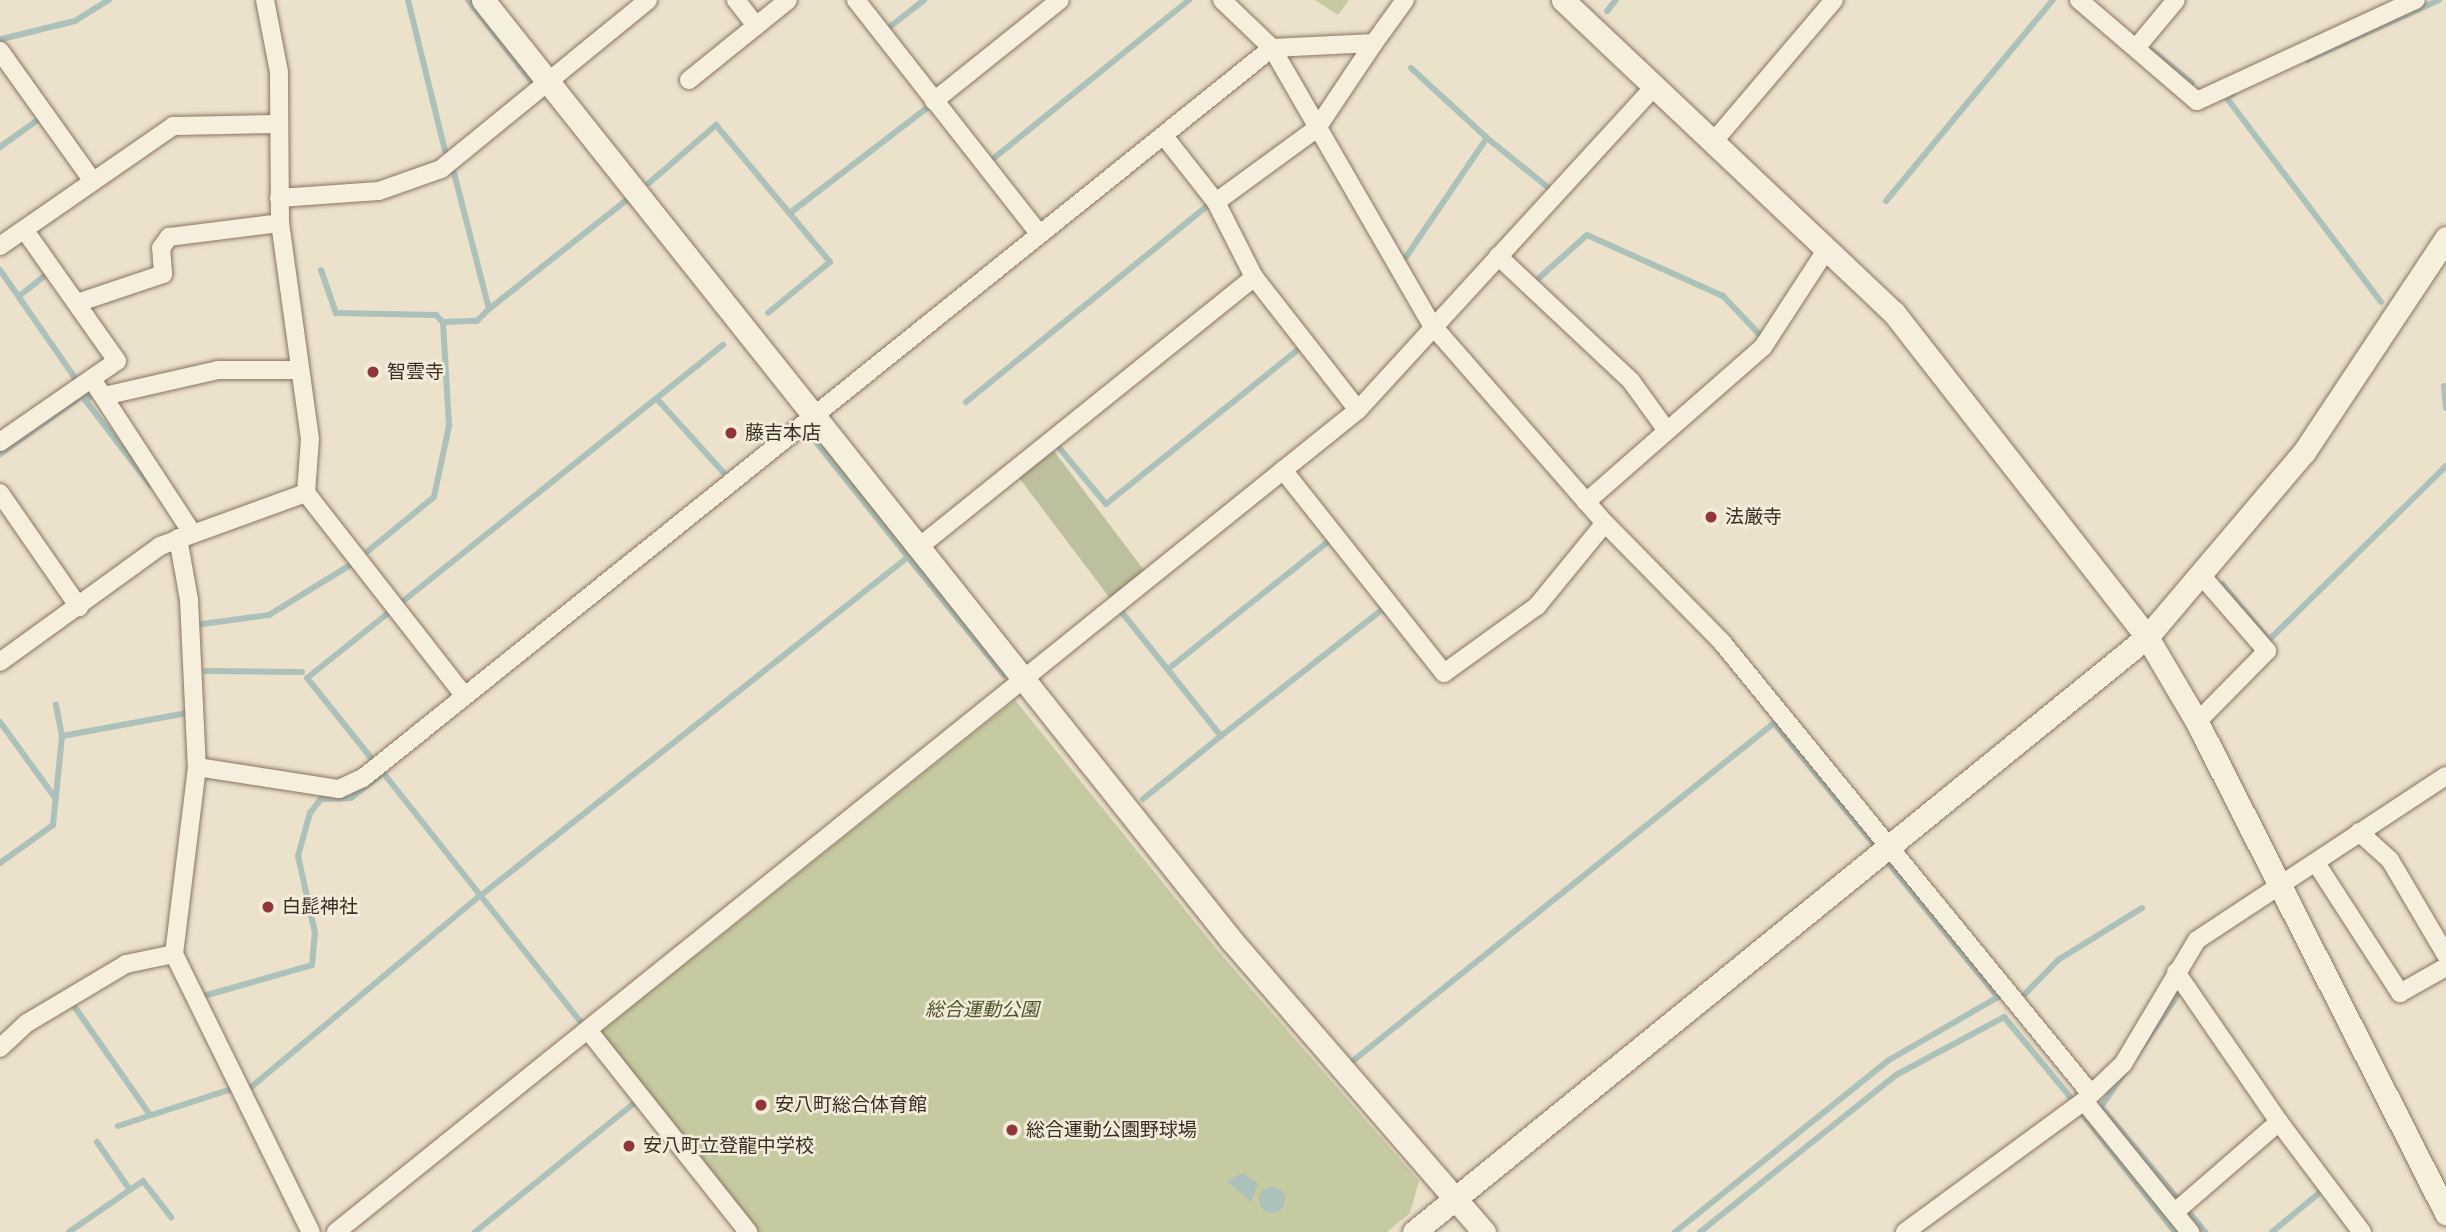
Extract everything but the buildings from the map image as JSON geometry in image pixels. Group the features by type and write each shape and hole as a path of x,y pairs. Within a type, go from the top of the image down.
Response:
{"street":[{"path":"265,0 279,72 276,124 280,223 298,370 310,439 306,493 463,694"},
{"path":"484,0 1233,941 1484,1232"},
{"path":"279,198 411,184 466,151 548,79 648,0"},
{"path":"736,0 756,26"},
{"path":"689,80 788,0"},
{"path":"856,0 1039,233"},
{"path":"934,101 1060,0"},
{"path":"1222,0 1272,48 1432,325 1605,523 1721,641 2088,1097 2190,1232"},
{"path":"1216,202 1317,128 1405,0"},
{"path":"1563,0 1827,248 1927,351 2147,637 2197,722 2446,1213"},
{"path":"1714,141 1834,0"},
{"path":"2079,0 2197,101 2416,0"},
{"path":"2136,48 2176,0"},
{"path":"197,767 339,789 363,778 463,694 1272,48 1374,43"},
{"path":"0,51 92,180"},
{"path":"336,1232 1358,410 1432,325 1656,85"},
{"path":"0,246 173,126 276,124"},
{"path":"1164,136 1216,202 1254,277 1358,410"},
{"path":"76,303 163,274 161,248 169,237 280,223"},
{"path":"0,442 117,360 24,229"},
{"path":"1414,1232 2147,637 2304,452 2446,238"},
{"path":"1586,502 1665,428 1763,347 1827,248"},
{"path":"1499,256 1631,381 1665,428"},
{"path":"920,546 1254,277"},
{"path":"104,396 218,370 298,370"},
{"path":"92,378 185,535 197,767 174,954 310,1232"},
{"path":"1283,470 1444,673 1536,606 1605,523"},
{"path":"0,493 79,607"},
{"path":"0,662 185,535 306,493"},
{"path":"2197,722 2267,651 2202,575"},
{"path":"1905,1232 2088,1097 2123,1064 2176,972 2216,924 2282,887 2359,832 2446,776"},
{"path":"2359,832 2390,860 2446,956"},
{"path":"2316,863 2400,993 2446,967"},
{"path":"0,1048 27,1023 126,964 174,954"},
{"path":"2176,972 2279,1122 2362,1232"},
{"path":"588,1030 748,1232"},
{"path":"2175,1212 2279,1122"}],"green space":[{"path":"1315,0 1349,0 1338,15"},
{"path":"1054,451 1145,572 1110,598 1019,477"},
{"name":"総合運動公園","path":"1015,700 1219,952 1419,1181 1410,1213 1387,1232 754,1232 597,1035"}],"water":[{"path":"1243,1173 1258,1184 1251,1202 1227,1181"},
{"path":"1272,1187 1281,1191 1285,1200 1281,1209 1272,1213 1263,1209 1259,1200 1263,1191"}],"waterway":[{"path":"2,39 75,21 109,0"},
{"path":"408,0 445,151"},
{"path":"468,0 532,82"},
{"path":"891,26 924,0"},
{"path":"994,158 1189,0"},
{"path":"1607,11 1616,0"},
{"path":"1886,201 2053,0"},
{"path":"2307,60 2439,0"},
{"path":"2153,51 2192,83"},
{"path":"1411,68 1487,138"},
{"path":"2233,94 2226,97 2381,302"},
{"path":"790,213 928,107"},
{"path":"0,147 39,119"},
{"path":"649,183 716,125 830,262 768,313"},
{"path":"1406,257 1487,138 1550,189"},
{"path":"368,551 434,497 449,426 443,322 477,321 489,309 454,173"},
{"path":"489,309 628,199 632,203"},
{"path":"966,402 1207,206"},
{"path":"1539,278 1587,235 1723,296 1760,335"},
{"path":"0,270 89,398"},
{"path":"321,270 336,313 436,315 443,322"},
{"path":"19,296 45,276"},
{"path":"372,759 307,678 723,345"},
{"path":"1056,444 1106,504 1301,347"},
{"path":"2444,386 2446,408"},
{"path":"0,454 82,396 151,486"},
{"path":"658,400 723,472"},
{"path":"812,437 908,557"},
{"path":"2222,584 2269,640 2446,466"},
{"path":"1168,669 1330,540"},
{"path":"250,1088 480,896 908,557 1004,675"},
{"path":"202,624 269,615 352,564"},
{"path":"1120,610 1221,736 1383,609 1387,613"},
{"path":"206,671 302,672"},
{"path":"0,863 53,825 62,736 56,705"},
{"path":"62,736 187,713"},
{"path":"0,722 56,799"},
{"path":"1354,1060 1774,723 1872,842"},
{"path":"1143,799 1221,736"},
{"path":"381,770 582,1024"},
{"path":"207,995 312,965 315,933 298,856 310,813 321,799 351,798 379,776"},
{"path":"1675,1232 1889,1060 1998,997 1890,865"},
{"path":"2022,997 2058,960 2142,908"},
{"path":"2177,996 2101,1107 2205,1232"},
{"path":"74,1006 150,1115"},
{"path":"1700,1232 1896,1075 2004,1017 2071,1098"},
{"path":"118,1126 231,1089"},
{"path":"475,1232 633,1104"},
{"path":"2083,1115 2175,1232"},
{"path":"97,1142 130,1190"},
{"path":"69,1232 143,1181 171,1217"},
{"path":"2272,1232 2318,1194"}],"place":[{"name":"智雲寺","path":"373,372"},
{"name":"藤吉本店","path":"731,433"},
{"name":"法厳寺","path":"1711,517"},
{"name":"白髭神社","path":"268,907"},
{"name":"安八町総合体育館","path":"761,1105"},
{"name":"総合運動公園野球場","path":"1012,1130"},
{"name":"安八町立登龍中学校","path":"629,1146"}]}
